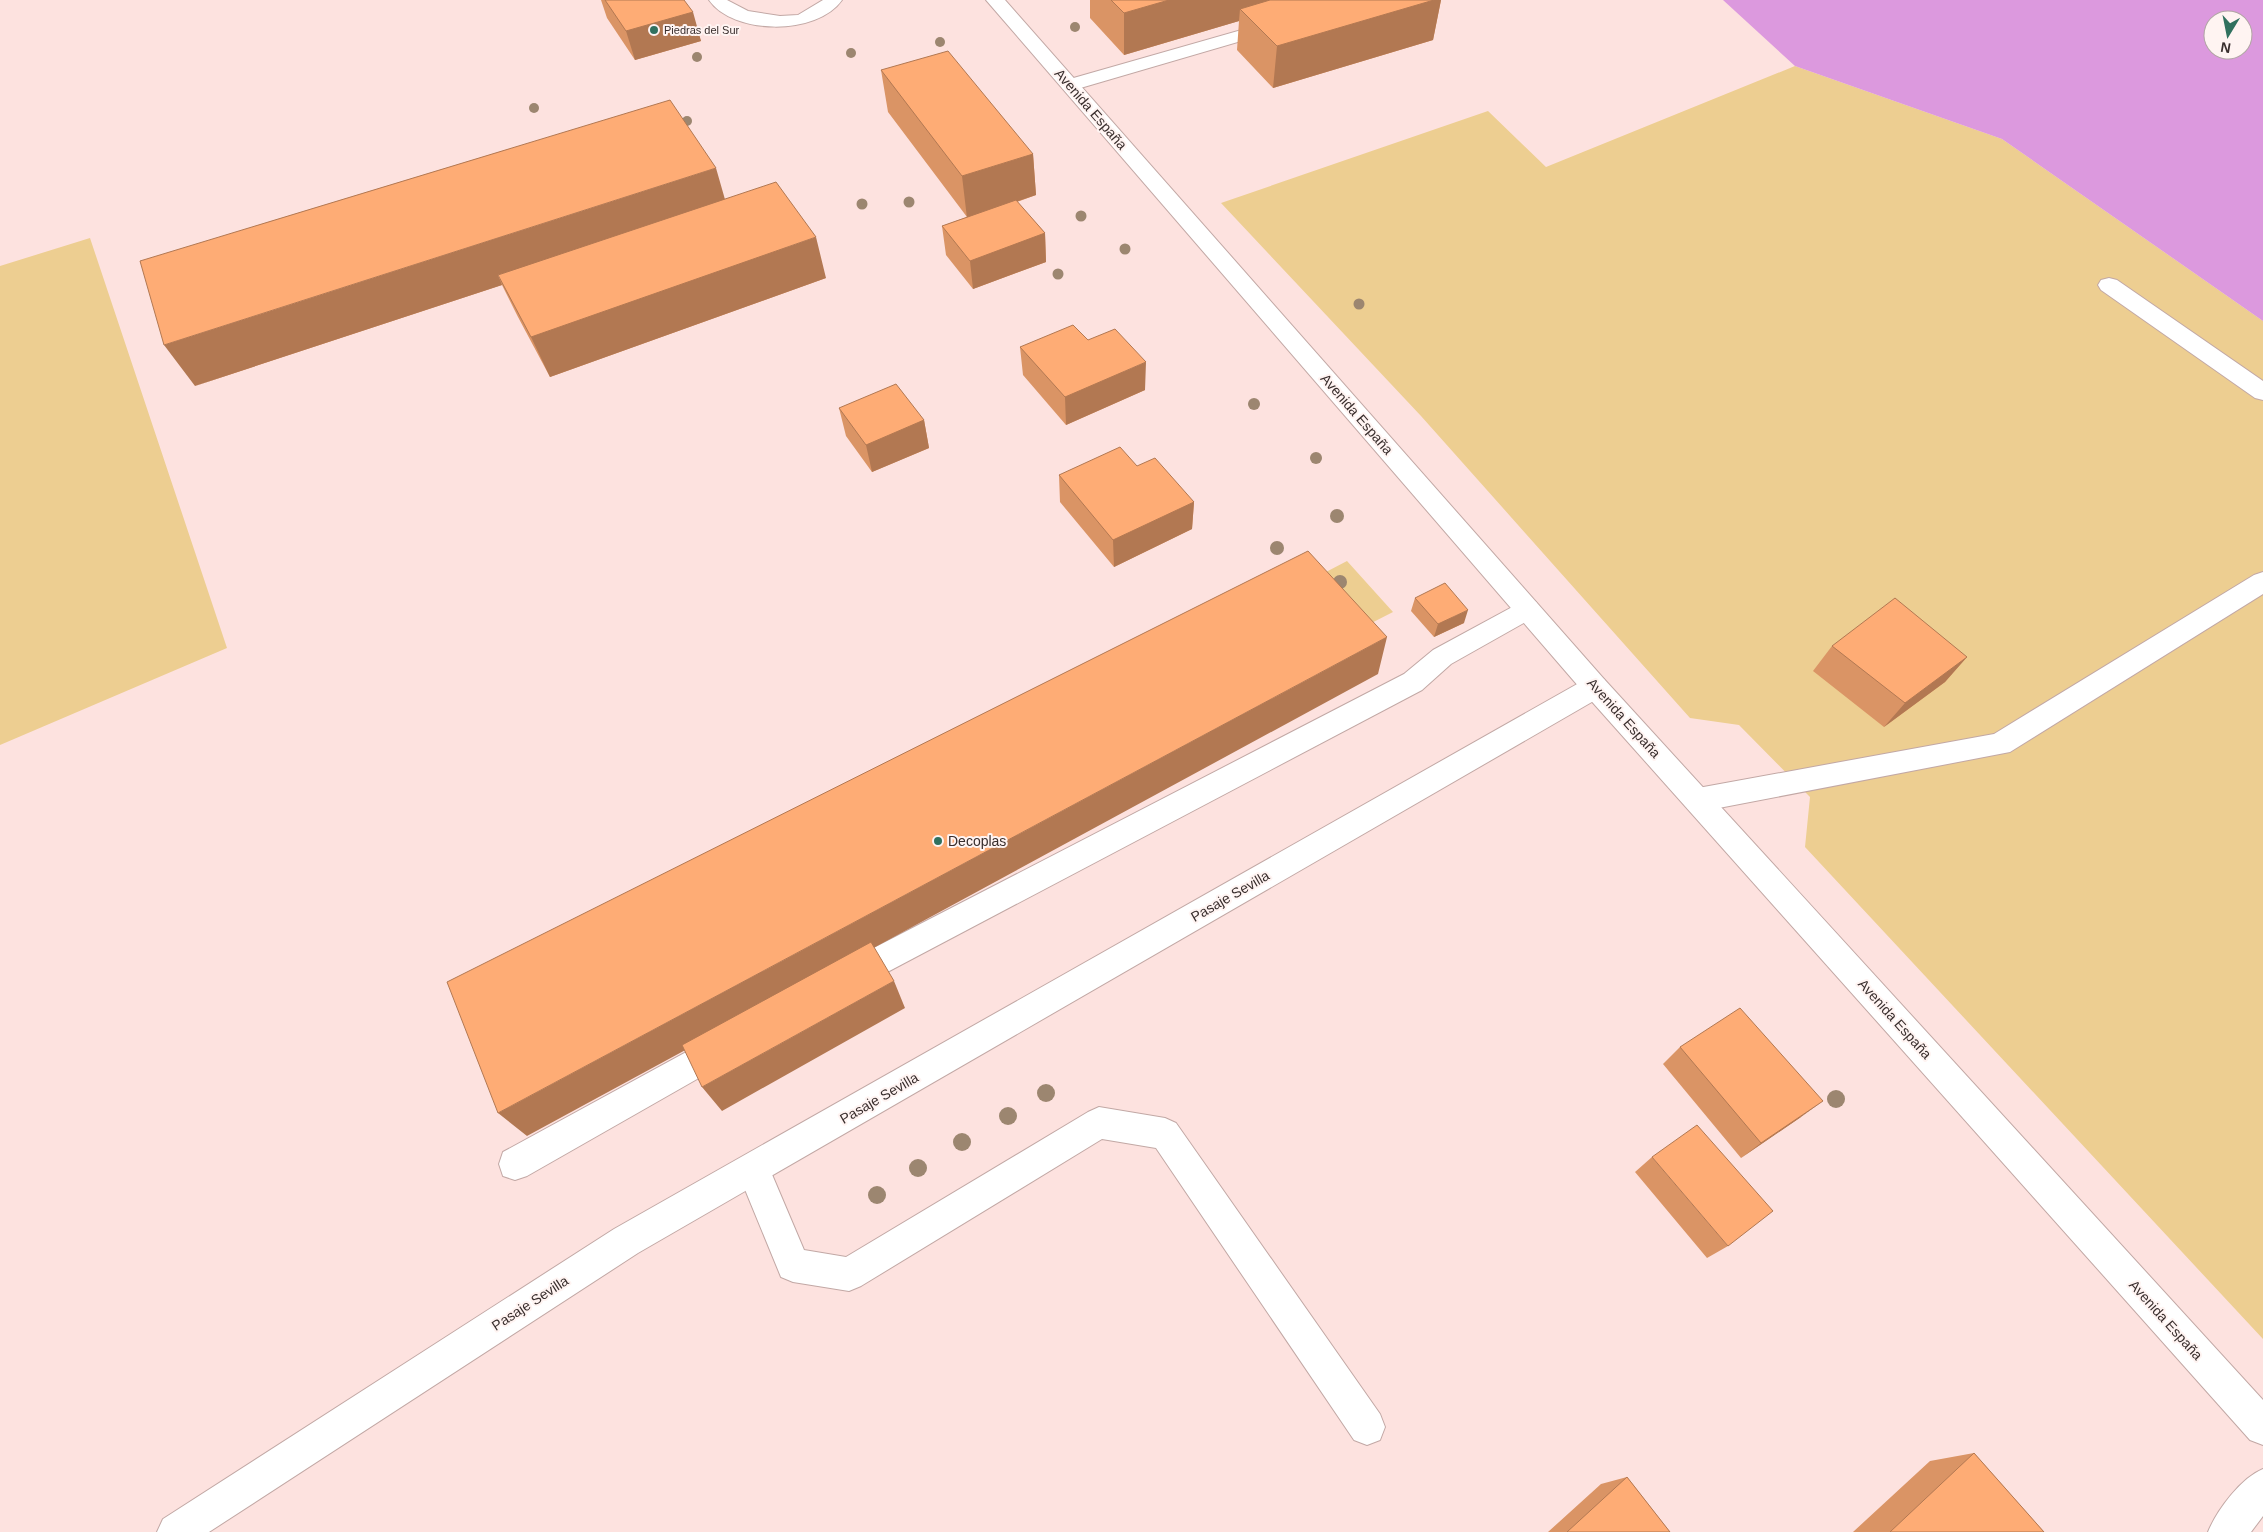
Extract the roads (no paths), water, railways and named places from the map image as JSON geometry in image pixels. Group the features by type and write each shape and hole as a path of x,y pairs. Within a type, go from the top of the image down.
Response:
{"main road":[{"path":"718,0 736,14 767,19 797,20 818,13 833,0"},
{"name":"Avenida España","path":"996,0 1595,687 2263,1427"},
{"path":"1070,86 1287,22"},
{"path":"2109,285 2263,392"},
{"path":"1698,800 2000,744 2263,582"},
{"path":"822,991 1413,682 1442,657 1527,609"},
{"name":"Pasaje Sevilla","path":"176,1532 626,1241 1595,687"},
{"path":"515,1164 746,1034"},
{"path":"753,1170 793,1265 849,1274 1099,1123 1165,1134 1367,1427"},
{"path":"2227,1532 2263,1487"}],"place":[{"name":"Piedras del Sur","path":"654,30"},
{"name":"Decoplas","path":"938,841"}]}
